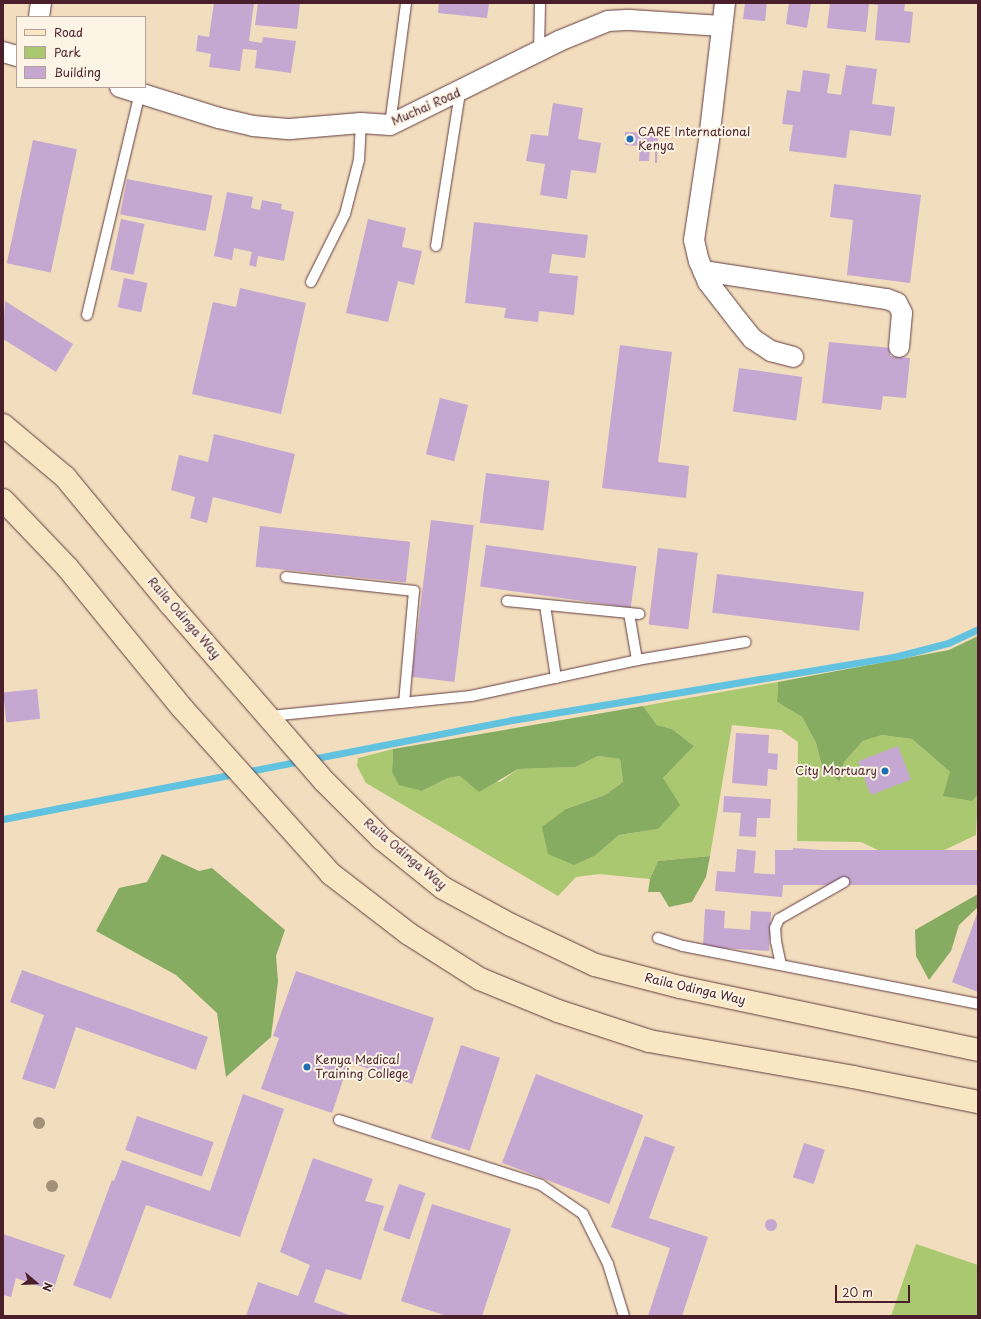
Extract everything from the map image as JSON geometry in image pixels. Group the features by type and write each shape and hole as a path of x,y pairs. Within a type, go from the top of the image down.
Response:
{"main road":[{"name":"Raila Odinga Way","path":"3,425 64,477 171,605 270,716 320,776 382,839 444,888 511,925 596,965 680,987 968,1045 978,1050"},
{"path":"3,500 67,567 228,761 331,874 408,934 480,979 558,1011 649,1041 853,1077 978,1102"}],"street":[{"path":"39,16 41,3"},
{"path":"725,3 694,240 703,271 708,282 753,339 771,351 793,357"},
{"name":"Muchai Road","path":"123,88 219,118 253,126 290,129 361,123 390,125 460,92 589,27 608,21 630,20 722,26"},
{"path":"3,52 16,56"},
{"path":"703,271 887,299 897,303 902,312 899,347"}],"lane":[{"path":"390,125 406,3"},
{"path":"539,51 540,3"},
{"path":"436,246 460,92"},
{"path":"87,315 140,93"},
{"path":"311,282 344,214 354,183 361,123"},
{"path":"286,577 414,591 404,703"},
{"path":"507,601 634,613 637,660"},
{"path":"545,605 556,678"},
{"path":"270,716 471,696 637,660 746,642"},
{"path":"782,966 776,941 775,928 779,919 844,882"},
{"path":"658,938 683,946 978,1004"},
{"path":"339,1120 541,1185 583,1214 608,1264 624,1316"}],"green space":[{"path":"978,636 978,794 972,801 943,796 950,772 912,739 882,735 863,741 844,762 840,782 822,766 816,743 802,717 777,702 778,682 949,650"},
{"path":"778,682 777,702 802,717 816,743 822,766 840,782 844,762 863,741 882,735 912,739 950,772 972,800 978,794 976,835 885,878 878,850 861,842 797,841 798,742 781,730 732,725 710,856 658,861 650,879 599,874 576,877 558,896 366,783 357,766 358,758 393,749 392,772 422,791 448,778 460,776 500,782 518,769 576,767 598,756 620,759 623,782 605,795 566,809 596,855 619,835 658,829 663,778 694,746 672,729 657,725 643,706"},
{"path":"643,706 657,725 672,729 694,746 663,778 680,805 658,829 619,835 596,855 574,865 548,854 542,827 566,809 605,795 623,782 620,759 598,756 576,767 518,769 479,792 460,776 448,778 422,791 399,785 392,772 393,749"},
{"path":"162,854 199,871 212,868 285,930 276,956 278,981 271,1037 226,1077 217,1013 176,975 96,931 119,888 147,882"},
{"path":"710,856 706,877 692,902 669,907 660,892 648,892 650,879 658,861"},
{"path":"978,894 978,907 959,925 951,951 929,980 916,956 915,930"},
{"path":"916,1244 978,1265 978,1316 891,1316"}],"building":[{"path":"214,3 254,3 249,41 262,43 263,37 296,41 291,73 255,68 257,50 243,49 240,71 209,67 211,54 196,51 198,35 209,37"},
{"path":"258,3 300,3 297,29 255,25"},
{"path":"439,3 489,3 487,18 438,13"},
{"path":"745,3 767,3 765,21 743,19"},
{"path":"789,3 811,3 807,28 786,24"},
{"path":"830,3 905,3 904,11 913,12 910,43 875,40 878,5 869,4 866,32 827,28"},
{"path":"846,65 877,69 872,104 895,107 891,136 850,130 846,158 789,151 793,125 782,124 787,90 800,92 803,70 830,74 827,93 841,95"},
{"path":"553,103 583,108 578,139 601,143 596,173 571,170 567,199 540,195 545,164 526,161 531,134 548,136"},
{"path":"625,132 658,133 657,163 655,163 655,145 650,144 649,161 639,161 640,146 625,145"},
{"path":"33,140 77,149 51,273 7,263"},
{"path":"127,179 212,196 206,231 120,214"},
{"path":"834,184 921,195 910,283 847,275 853,220 830,217"},
{"path":"227,192 253,197 251,208 260,210 262,200 282,204 281,209 294,212 284,261 258,256 256,267 249,265 252,252 234,248 232,260 214,256"},
{"path":"121,219 144,224 134,275 110,270"},
{"path":"368,219 406,228 402,247 422,251 414,285 398,281 388,322 346,313"},
{"path":"474,222 588,235 585,258 552,254 549,273 578,276 574,315 539,311 538,322 504,318 506,308 465,303"},
{"path":"124,278 147,283 141,312 118,307"},
{"path":"240,288 306,303 281,414 192,394 213,302 236,307"},
{"path":"5,301 73,344 56,372 3,339"},
{"path":"829,342 891,348 890,356 910,358 906,398 883,396 881,410 822,403"},
{"path":"620,345 672,352 658,462 689,466 686,498 602,488"},
{"path":"739,368 802,377 796,420 733,412"},
{"path":"440,398 468,405 454,461 426,454"},
{"path":"214,434 295,454 281,514 213,497 207,523 190,518 195,497 171,490 179,455 208,462"},
{"path":"486,473 550,481 543,530 480,523"},
{"path":"431,520 474,525 454,682 412,677"},
{"path":"260,526 410,542 406,583 256,567"},
{"path":"486,545 637,566 631,608 480,587"},
{"path":"658,548 698,553 688,629 649,624"},
{"path":"717,574 864,592 859,631 712,613"},
{"path":"37,689 40,719 6,722 3,693"},
{"path":"736,733 769,735 768,753 778,754 777,770 768,769 767,786 732,783"},
{"name":"City Mortuary","path":"898,746 911,780 871,795 858,761"},
{"path":"724,796 771,799 770,818 757,818 756,837 739,836 741,813 723,812"},
{"path":"793,848 866,853 864,879 791,874"},
{"path":"737,849 756,851 754,873 784,875 782,897 715,891 717,871 735,872"},
{"path":"775,850 978,850 978,885 775,885"},
{"path":"705,909 725,911 724,928 750,930 751,911 771,912 769,951 703,947"},
{"path":"978,911 978,992 952,982"},
{"path":"22,970 208,1037 196,1070 76,1027 55,1089 22,1079 44,1015 10,1002"},
{"path":"296,971 434,1018 412,1084 349,1062 332,1113 261,1089 279,1038 273,1036"},
{"path":"461,1045 500,1058 470,1151 431,1138"},
{"path":"536,1074 643,1115 609,1204 502,1163"},
{"path":"243,1094 284,1109 240,1237 146,1205 111,1299 73,1285 112,1180 114,1181 122,1160 210,1191"},
{"path":"137,1116 214,1142 202,1176 125,1150"},
{"path":"645,1136 675,1147 649,1218 708,1237 682,1316 648,1316 670,1248 611,1227"},
{"path":"804,1143 825,1150 814,1184 793,1177"},
{"path":"313,1158 373,1179 365,1201 384,1206 361,1280 326,1269 314,1302 352,1316 246,1316 258,1282 298,1296 310,1265 280,1252"},
{"path":"399,1184 425,1193 410,1239 383,1230"},
{"path":"432,1204 511,1229 482,1316 447,1316 401,1301"},
{"path":"769,1219 773,1219 777,1225 773,1231 769,1231 765,1227 765,1223"},
{"path":"3,1234 65,1255 53,1291 16,1278 11,1297 3,1295"}],"waterway":[{"path":"3,819 512,720 898,656 948,643 978,629"}],"place":[{"name":"CARE International Kenya","path":"630,139"},
{"name":"City Mortuary","path":"885,771"},
{"name":"Kenya Medical Training College","path":"307,1067"}]}
